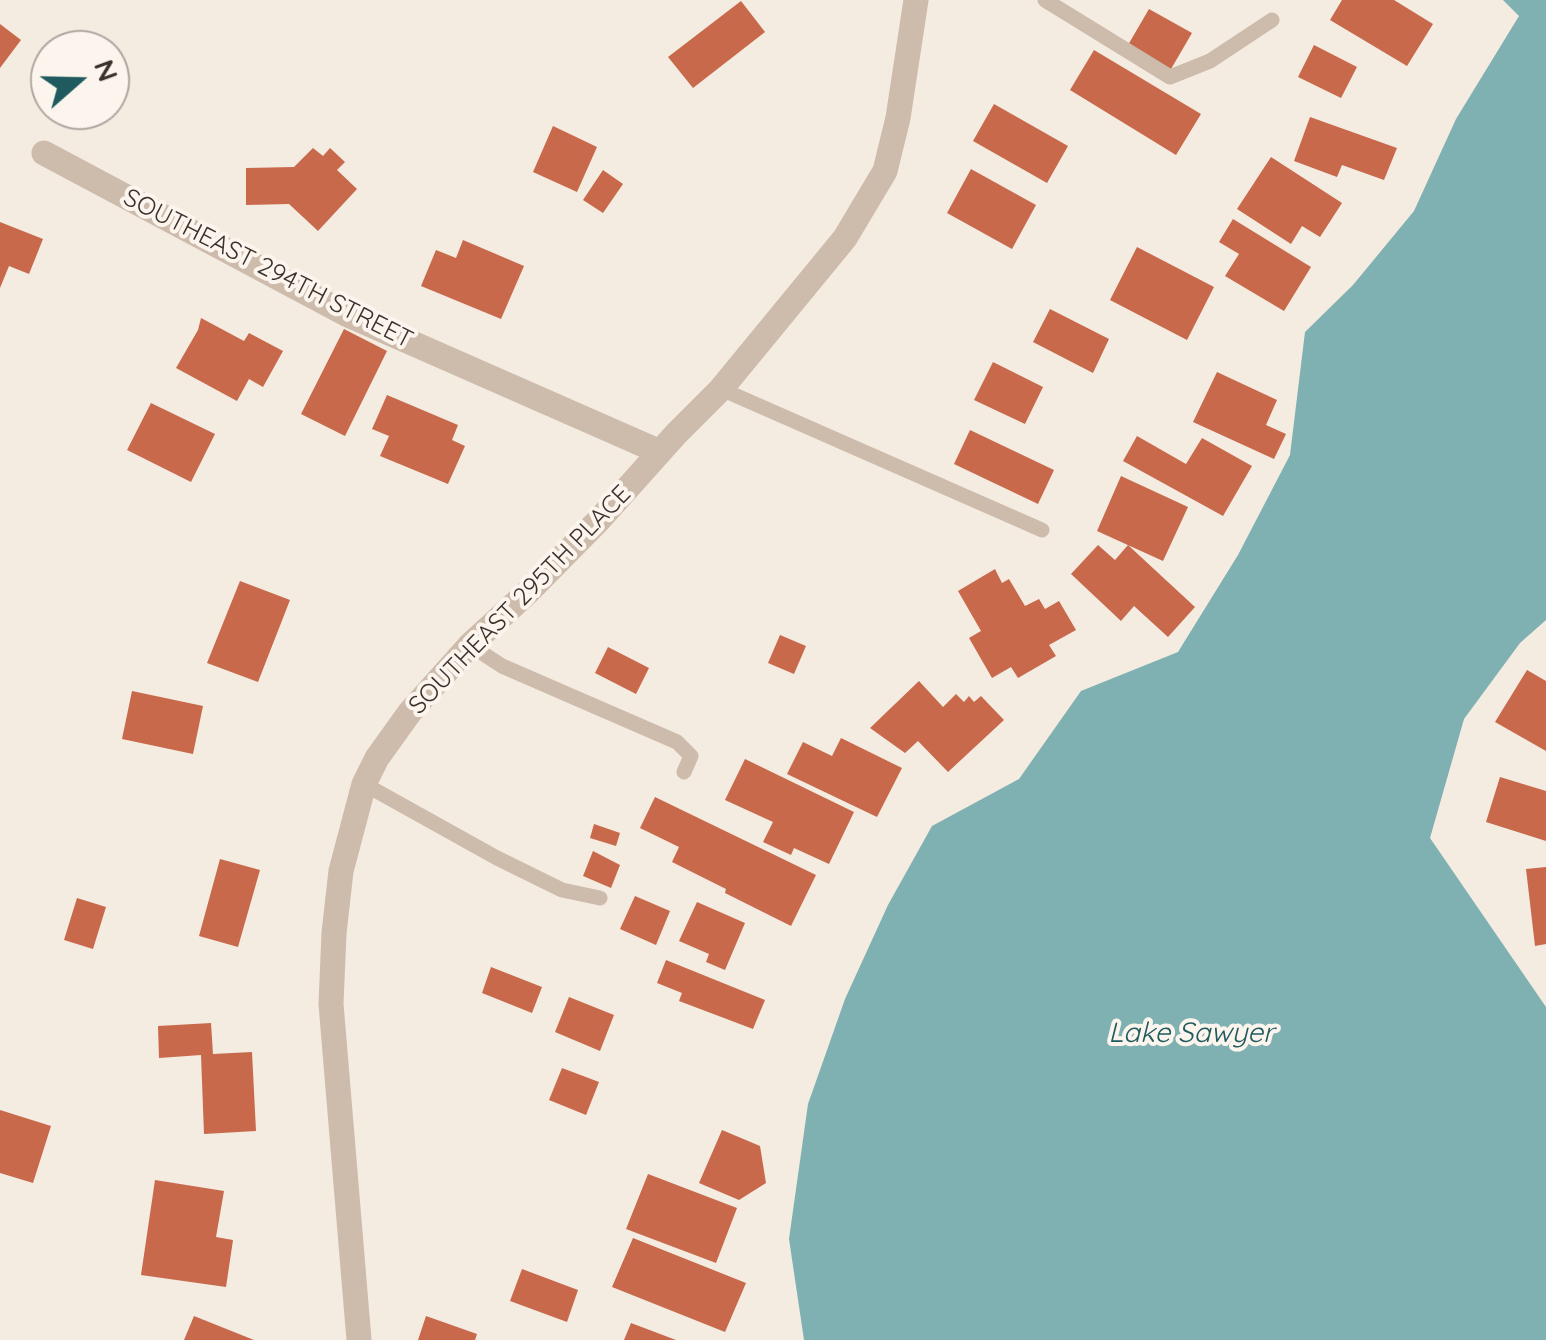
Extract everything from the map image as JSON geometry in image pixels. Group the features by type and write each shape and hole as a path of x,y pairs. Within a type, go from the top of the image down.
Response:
{"street":[{"name":"SOUTHEAST 295TH PLACE","path":"359,1340 331,1004 341,871 364,784 377,758 410,712 470,645 585,534 720,389 845,238 885,171 898,118 916,0"},
{"name":"SOUTHEAST 294TH STREET","path":"44,153 346,314 660,452"}],"lane":[{"path":"1045,0 1170,76 1210,61 1272,20"},
{"path":"720,389 1042,530"},
{"path":"470,645 502,666 677,742 691,756 684,772"},
{"path":"364,784 545,882 600,898"}],"water":[{"name":"Lake Sawyer","path":"1503,0 1546,0 1546,620 1520,643 1464,719 1430,838 1546,1007 1546,1340 804,1340 789,1239 808,1104 845,999 888,905 932,826 1019,779 1081,691 1178,652 1238,555 1290,455 1305,332 1353,285 1414,211 1456,119 1519,16"}],"building":[{"path":"1342,0 1394,0 1433,24 1407,66 1330,20"},
{"path":"741,1 765,32 693,88 668,57"},
{"path":"1149,9 1192,33 1171,69 1128,45"},
{"path":"0,24 21,40 0,68"},
{"path":"1314,45 1357,67 1341,98 1298,77"},
{"path":"1094,50 1201,114 1176,155 1070,90"},
{"path":"994,104 1068,146 1047,183 973,141"},
{"path":"1310,117 1397,148 1384,180 1342,165 1337,177 1294,161"},
{"path":"553,126 597,147 577,192 533,172"},
{"path":"313,148 323,156 330,148 345,162 337,170 357,189 318,231 289,204 246,205 246,168 294,167"},
{"path":"1271,157 1342,203 1320,237 1302,226 1291,244 1237,209"},
{"path":"971,169 1036,205 1012,249 947,213"},
{"path":"603,170 623,184 603,213 583,200"},
{"path":"1233,219 1311,267 1284,311 1225,276 1239,254 1219,242"},
{"path":"0,222 43,239 29,274 9,266 0,288"},
{"path":"463,240 524,266 501,319 421,286 436,250 456,258"},
{"path":"1137,247 1214,287 1187,340 1110,300"},
{"path":"1050,309 1109,339 1093,373 1033,342"},
{"path":"201,318 244,341 249,333 283,351 263,387 249,379 237,401 176,368"},
{"path":"344,329 387,351 345,436 301,414"},
{"path":"993,362 1043,387 1025,424 974,400"},
{"path":"1217,372 1277,400 1266,425 1286,434 1274,459 1193,422"},
{"path":"387,395 458,425 452,440 465,446 448,484 380,456 389,436 372,429"},
{"path":"151,403 215,434 191,482 127,450"},
{"path":"970,430 1054,470 1038,504 954,464"},
{"path":"1137,436 1186,464 1202,438 1252,466 1223,516 1123,461"},
{"path":"1121,476 1188,507 1163,561 1097,531"},
{"path":"1098,545 1115,560 1128,545 1195,607 1168,637 1134,606 1121,621 1071,574"},
{"path":"995,569 1002,583 1009,579 1025,606 1039,599 1045,609 1059,601 1076,630 1049,645 1056,656 1018,678 1011,667 992,678 969,638 981,631 958,591"},
{"path":"240,581 290,600 258,682 207,663"},
{"path":"780,635 806,646 794,674 768,663"},
{"path":"608,647 649,668 636,694 595,673"},
{"path":"1527,670 1546,681 1546,751 1495,722"},
{"path":"919,681 943,707 956,694 964,702 969,696 974,702 981,696 1004,720 948,772 918,741 905,753 870,728"},
{"path":"132,691 203,706 193,754 122,739"},
{"path":"841,738 902,768 877,817 787,774 803,742 832,756"},
{"path":"745,759 854,812 829,864 794,848 791,855 763,842 773,822 725,800"},
{"path":"1500,777 1546,791 1546,841 1486,822"},
{"path":"655,797 816,875 791,926 672,862 679,847 640,828"},
{"path":"594,824 620,833 616,846 590,838"},
{"path":"593,851 620,865 611,888 583,876"},
{"path":"220,859 260,870 238,947 199,936"},
{"path":"1546,867 1546,944 1535,946 1526,869"},
{"path":"635,896 670,911 656,945 620,929"},
{"path":"77,898 106,907 93,949 64,940"},
{"path":"697,902 745,923 725,970 706,962 709,954 679,941"},
{"path":"666,960 765,1000 753,1029 679,1001 682,993 657,983"},
{"path":"491,967 542,987 532,1013 482,993"},
{"path":"569,997 614,1015 600,1051 555,1032"},
{"path":"211,1023 213,1054 252,1052 256,1131 204,1134 201,1055 159,1058 158,1026"},
{"path":"562,1068 599,1082 586,1115 549,1100"},
{"path":"0,1110 51,1126 33,1183 0,1173"},
{"path":"722,1130 760,1146 766,1183 739,1200 699,1183"},
{"path":"648,1174 737,1208 716,1263 626,1229"},
{"path":"155,1180 224,1191 216,1237 233,1240 226,1287 141,1275"},
{"path":"633,1238 746,1283 725,1332 612,1287"},
{"path":"522,1269 578,1290 567,1322 510,1301"},
{"path":"194,1316 254,1340 184,1340"},
{"path":"426,1316 477,1334 475,1340 418,1340"},
{"path":"631,1323 676,1340 624,1340"}]}
